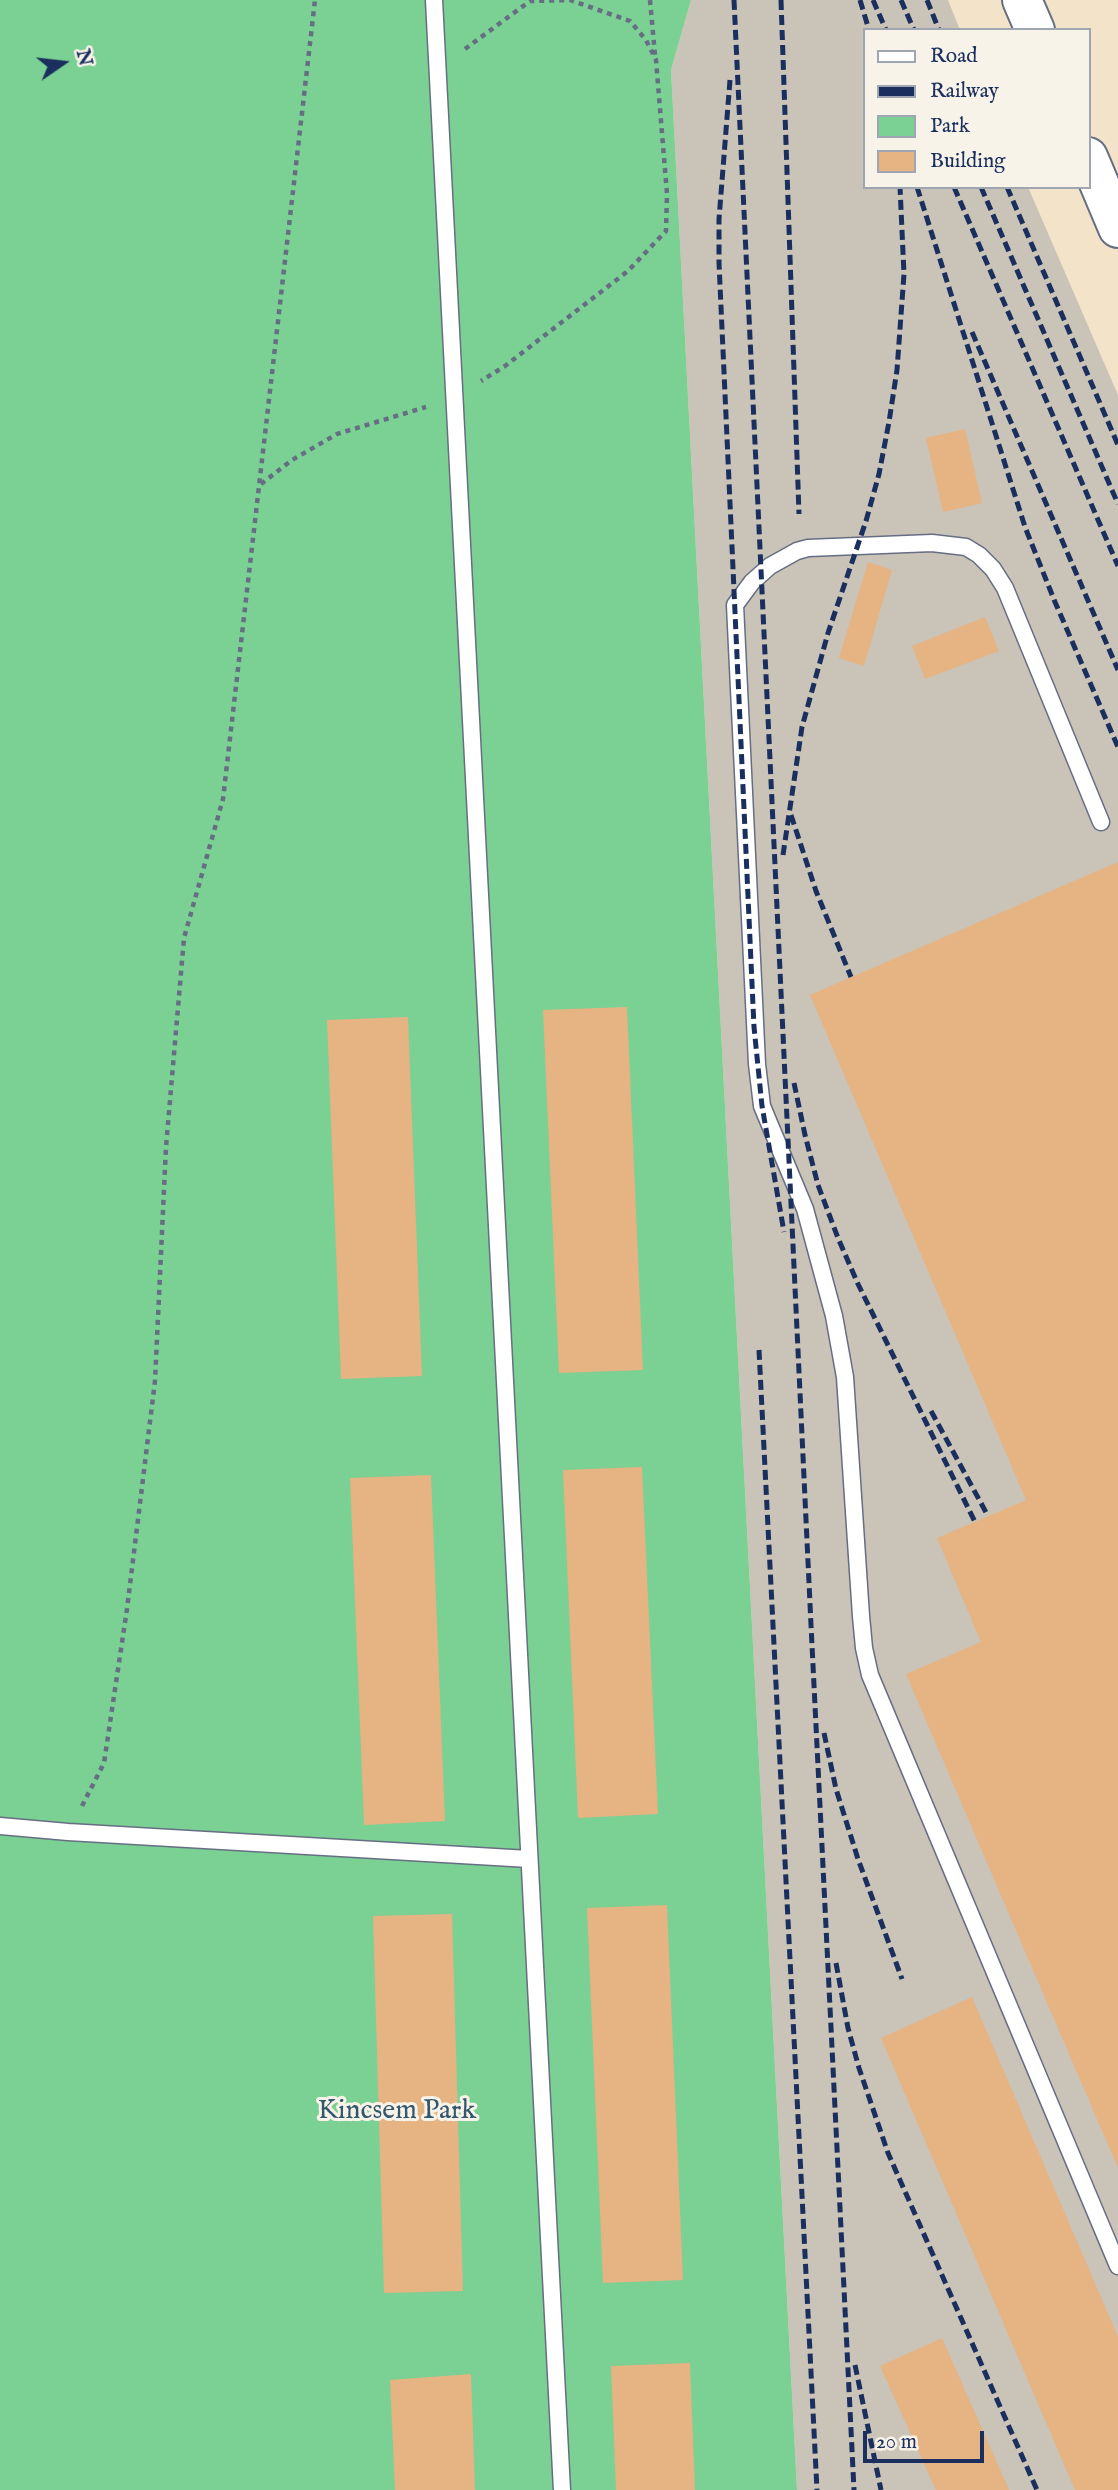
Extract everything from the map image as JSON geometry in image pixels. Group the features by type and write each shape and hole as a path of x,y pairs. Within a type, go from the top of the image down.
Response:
{"main road":[{"path":"1022,0 1034,28"},
{"path":"1090,162 1118,228"}],"lane":[{"path":"434,0 562,2490"},
{"path":"1101,822 1005,588 993,569 966,547 932,543 808,548 769,566 752,582 735,605 757,1064 762,1106 805,1209 834,1316 845,1377 861,1616 870,1675 1118,2266"},
{"path":"0,1826 530,1859"}],"path":[{"path":"68,1832 104,1763 127,1609 155,1381 166,1147 184,938 223,799 315,0"},
{"path":"437,73 528,1 570,0 630,21 646,40 656,60"},
{"path":"261,485 292,460 337,434 454,398 505,366 628,271 666,231 667,194 650,0"}],"shaded area":[{"path":"691,0 948,0 959,28 862,28 862,189 1029,189 1118,395 1118,2490 797,2490 671,70"}],"green space":[{"name":"Kincsem Park","path":"0,0 691,0 671,70 797,2490 0,2490"}],"building":[{"path":"965,429 982,503 943,512 926,438"},
{"path":"868,562 892,570 864,666 839,658"},
{"path":"985,617 999,651 925,679 912,646"},
{"path":"1118,862 1118,2168 906,1674 981,1642 937,1538 1026,1500 810,995"},
{"path":"627,1007 643,1370 559,1373 543,1010"},
{"path":"408,1017 422,1376 341,1379 327,1020"},
{"path":"642,1467 658,1814 578,1818 563,1470"},
{"path":"431,1475 445,1821 364,1825 350,1478"},
{"path":"667,1905 683,2280 603,2283 587,1908"},
{"path":"452,1914 463,2291 384,2293 373,1916"},
{"path":"972,1997 1118,2337 1118,2490 1075,2490 881,2038"},
{"path":"942,2338 1009,2490 936,2490 880,2366"},
{"path":"690,2363 695,2490 616,2490 611,2366"},
{"path":"471,2374 475,2490 395,2490 390,2380"}],"railway":[{"path":"734,0 854,2490"},
{"path":"781,0 799,514"},
{"path":"860,0 868,28"},
{"path":"873,0 885,28"},
{"path":"901,0 913,28"},
{"path":"927,0 938,28"},
{"path":"730,80 719,219 719,263 754,1027 762,1106 784,1232"},
{"path":"783,855 802,727 828,633 866,521 889,422 897,370 904,274 900,189"},
{"path":"918,189 1025,527 1118,747"},
{"path":"955,189 1118,566"},
{"path":"982,189 1118,504"},
{"path":"1008,189 1118,445"},
{"path":"972,332 1118,670"},
{"path":"791,815 816,891 851,977"},
{"path":"794,1083 818,1185 838,1238 975,1522"},
{"path":"759,1350 817,2490"},
{"path":"931,1411 988,1516"},
{"path":"824,1733 836,1789 858,1859 902,1979"},
{"path":"836,1963 848,2028 888,2153 1037,2490"},
{"path":"855,2365 881,2490"}]}
